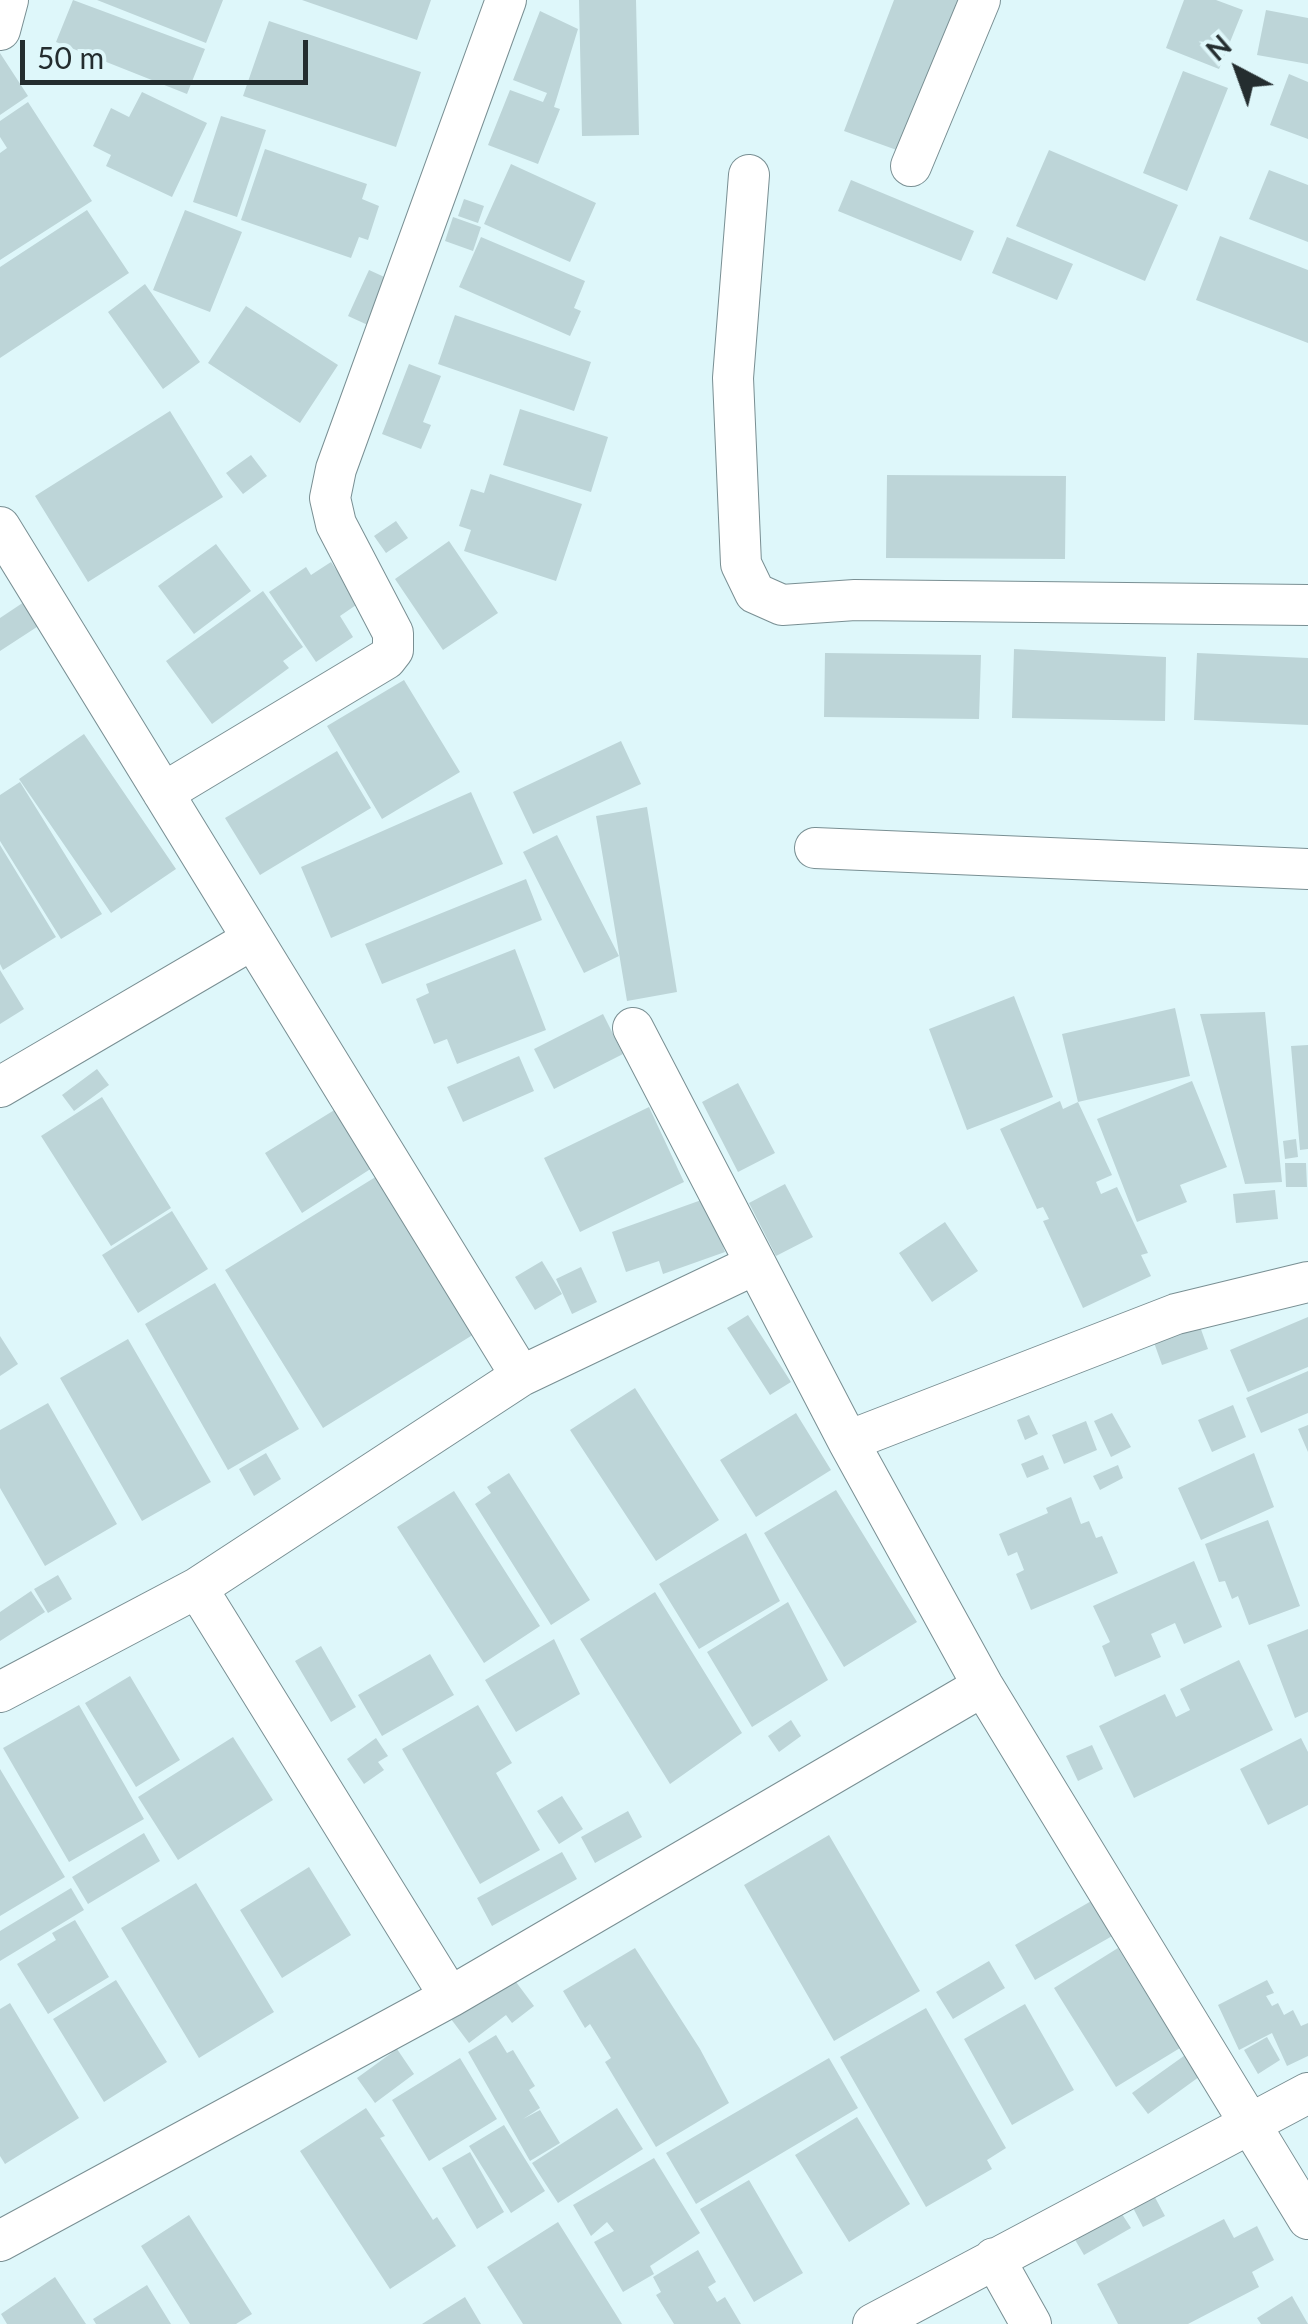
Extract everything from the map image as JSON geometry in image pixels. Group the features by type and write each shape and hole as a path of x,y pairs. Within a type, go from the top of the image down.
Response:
{"street":[{"path":"0,30 8,0"},
{"path":"164,793 386,660 394,650 393,633 336,524 330,498 336,469 506,0"},
{"path":"912,166 980,0"},
{"path":"749,175 732,378 741,564 755,593 782,605 855,600 1308,605"},
{"path":"0,527 522,1376"},
{"path":"815,848 1308,869"},
{"path":"0,1087 253,939"},
{"path":"633,1028 848,1441 983,1686 1308,2219"},
{"path":"0,1692 197,1588 522,1376 756,1264"},
{"path":"848,1441 1176,1314 1308,1282"},
{"path":"197,1588 450,1997"},
{"path":"0,2241 450,1997 983,1686"},
{"path":"873,2324 1308,2093"},
{"path":"994,2258 1031,2324"}],"building":[{"path":"73,0 205,49 187,94 56,42"},
{"path":"97,0 223,0 206,43"},
{"path":"302,0 431,0 417,40"},
{"path":"579,0 636,0 639,135 582,136"},
{"path":"894,0 963,0 905,153 844,131"},
{"path":"1184,0 1216,0 1243,10 1219,69 1166,48"},
{"path":"1266,10 1308,18 1308,64 1257,55"},
{"path":"540,11 578,29 554,107 560,109 538,164 488,145 510,90 543,102 547,93 513,80"},
{"path":"269,21 421,72 396,147 243,96"},
{"path":"0,53 28,96 0,115"},
{"path":"1183,71 1228,88 1187,191 1143,173"},
{"path":"1289,74 1308,82 1308,139 1270,125"},
{"path":"142,92 207,123 172,197 106,166 111,155 93,146 111,108 129,117"},
{"path":"28,102 92,201 0,260 0,153 7,148 0,137 0,121"},
{"path":"221,116 266,130 237,217 193,202"},
{"path":"265,149 367,184 362,199 379,206 368,240 359,237 351,258 241,220"},
{"path":"1049,150 1178,205 1145,281 1016,226"},
{"path":"511,164 596,203 570,262 484,224"},
{"path":"1269,170 1308,185 1308,242 1249,219"},
{"path":"851,180 974,231 961,261 838,211"},
{"path":"464,199 484,206 478,223 458,216"},
{"path":"87,210 129,273 0,358 0,267"},
{"path":"185,210 242,232 210,312 153,290"},
{"path":"453,217 481,227 473,251 445,241"},
{"path":"1220,236 1308,270 1308,343 1196,300"},
{"path":"481,237 585,281 574,308 581,311 570,336 459,287"},
{"path":"1007,237 1073,264 1057,300 992,273"},
{"path":"369,270 391,280 370,326 348,316"},
{"path":"145,284 200,362 163,389 108,312"},
{"path":"246,306 338,365 300,423 208,363"},
{"path":"455,315 591,362 574,411 438,364"},
{"path":"409,364 441,376 423,422 431,425 421,449 382,434"},
{"path":"520,409 608,437 591,492 503,465"},
{"path":"170,411 223,497 88,582 35,496"},
{"path":"251,455 267,476 243,494 226,473"},
{"path":"490,474 582,504 556,581 464,551 471,530 459,526 471,489 484,493"},
{"path":"887,475 1066,476 1065,559 886,558"},
{"path":"396,521 408,538 386,553 374,536"},
{"path":"449,541 498,613 443,650 395,579"},
{"path":"216,544 251,591 194,634 158,586"},
{"path":"331,562 359,603 340,616 353,637 316,662 269,592 306,567 311,575"},
{"path":"263,591 303,647 283,661 289,668 212,724 166,661"},
{"path":"27,600 43,623 0,651 0,618"},
{"path":"1014,649 1166,657 1165,721 1012,718"},
{"path":"825,653 981,655 979,719 824,717"},
{"path":"1197,653 1308,658 1308,725 1194,720"},
{"path":"404,680 460,772 382,819 327,726"},
{"path":"84,734 176,869 111,913 19,779"},
{"path":"621,741 641,784 533,834 513,792"},
{"path":"337,751 371,808 260,875 225,818"},
{"path":"20,782 102,914 61,939 0,841 0,795"},
{"path":"471,792 503,864 331,938 301,867"},
{"path":"647,807 677,992 627,1001 596,816"},
{"path":"557,835 619,956 584,973 523,852"},
{"path":"0,845 56,937 3,970 0,964"},
{"path":"526,879 542,920 382,984 365,944"},
{"path":"515,949 546,1030 457,1064 447,1039 434,1044 416,999 429,993 426,984"},
{"path":"0,970 24,1009 0,1024"},
{"path":"1014,996 1053,1097 967,1130 929,1029"},
{"path":"1175,1008 1190,1076 1078,1102 1062,1034"},
{"path":"1265,1012 1282,1182 1245,1184 1200,1014"},
{"path":"603,1014 623,1054 554,1089 534,1049"},
{"path":"1308,1045 1308,1149 1300,1150 1291,1046"},
{"path":"519,1056 534,1091 463,1122 447,1087"},
{"path":"97,1069 109,1085 74,1111 62,1095"},
{"path":"1192,1081 1227,1167 1180,1185 1187,1202 1137,1222 1097,1119"},
{"path":"738,1083 775,1153 738,1172 702,1102"},
{"path":"102,1097 171,1208 111,1246 41,1136"},
{"path":"1060,1101 1063,1109 1078,1102 1112,1175 1096,1182 1101,1194 1117,1187 1148,1253 1141,1255 1151,1276 1083,1308 1043,1221 1049,1219 1043,1207 1037,1209 1000,1129"},
{"path":"649,1107 684,1182 580,1232 544,1158"},
{"path":"336,1109 372,1168 302,1213 265,1153"},
{"path":"1296,1139 1298,1157 1285,1159 1283,1141"},
{"path":"1285,1163 1306,1163 1307,1187 1286,1187"},
{"path":"382,1173 479,1331 323,1428 225,1270"},
{"path":"785,1184 813,1237 776,1256 749,1203"},
{"path":"1275,1190 1278,1219 1236,1223 1233,1194"},
{"path":"707,1198 725,1252 663,1274 659,1261 626,1272 612,1232"},
{"path":"172,1211 208,1269 138,1313 102,1255"},
{"path":"945,1222 978,1271 932,1302 899,1253"},
{"path":"542,1261 562,1294 535,1310 515,1277"},
{"path":"581,1267 597,1302 572,1314 556,1279"},
{"path":"215,1283 299,1429 228,1470 145,1324"},
{"path":"748,1315 791,1382 770,1395 727,1328"},
{"path":"1308,1317 1308,1367 1248,1392 1230,1350"},
{"path":"1198,1321 1208,1349 1162,1365 1152,1337"},
{"path":"0,1336 18,1364 0,1376"},
{"path":"128,1339 211,1482 142,1521 60,1378"},
{"path":"1308,1371 1308,1413 1261,1433 1246,1398"},
{"path":"635,1388 719,1520 656,1561 570,1430"},
{"path":"48,1403 117,1524 45,1566 0,1488 0,1430"},
{"path":"1233,1405 1246,1437 1212,1452 1198,1420"},
{"path":"796,1413 831,1470 756,1517 720,1460"},
{"path":"1112,1413 1131,1447 1111,1457 1094,1421"},
{"path":"1029,1415 1038,1434 1025,1440 1017,1420"},
{"path":"1086,1421 1097,1450 1064,1464 1052,1435"},
{"path":"1308,1425 1308,1452 1298,1429"},
{"path":"266,1453 281,1479 254,1496 239,1469"},
{"path":"1254,1453 1274,1507 1201,1540 1178,1488"},
{"path":"1043,1455 1049,1469 1027,1478 1021,1464"},
{"path":"1118,1465 1123,1478 1100,1490 1093,1476"},
{"path":"509,1473 590,1600 551,1625 475,1504 491,1493 487,1487"},
{"path":"836,1490 917,1622 844,1667 764,1533"},
{"path":"454,1491 540,1626 484,1663 397,1527"},
{"path":"1071,1497 1081,1524 1089,1521 1096,1538 1102,1536 1118,1573 1031,1610 1016,1574 1024,1570 1017,1552 1008,1556 999,1534 1048,1513 1046,1508"},
{"path":"1268,1520 1300,1606 1249,1625 1238,1596 1232,1599 1225,1581 1219,1582 1205,1544"},
{"path":"746,1533 780,1601 699,1649 659,1584"},
{"path":"1194,1561 1222,1627 1184,1644 1175,1623 1151,1634 1161,1657 1115,1677 1102,1646 1110,1642 1093,1606"},
{"path":"58,1575 72,1599 48,1613 34,1589"},
{"path":"31,1591 45,1612 0,1641 0,1612"},
{"path":"655,1592 742,1733 670,1784 580,1639"},
{"path":"788,1602 828,1680 752,1727 707,1652"},
{"path":"1308,1629 1308,1712 1295,1718 1267,1645"},
{"path":"554,1639 580,1694 516,1732 485,1680"},
{"path":"321,1646 356,1707 331,1722 295,1661"},
{"path":"430,1654 454,1695 382,1736 358,1695"},
{"path":"1239,1660 1273,1730 1134,1798 1099,1726 1165,1694 1176,1717 1190,1710 1180,1689"},
{"path":"130,1676 180,1760 136,1787 85,1703"},
{"path":"79,1705 144,1819 69,1862 3,1748"},
{"path":"478,1705 512,1763 496,1773 540,1850 480,1884 402,1749"},
{"path":"791,1720 801,1736 779,1752 768,1736"},
{"path":"233,1737 273,1800 178,1860 138,1797"},
{"path":"376,1738 388,1756 378,1762 384,1770 364,1784 347,1759"},
{"path":"1301,1738 1308,1752 1308,1805 1268,1825 1240,1769"},
{"path":"1092,1745 1103,1769 1078,1781 1066,1756"},
{"path":"0,1769 65,1877 0,1916"},
{"path":"562,1796 583,1829 559,1844 537,1811"},
{"path":"628,1811 642,1837 595,1863 581,1837"},
{"path":"144,1833 160,1861 88,1904 72,1877"},
{"path":"829,1835 920,1991 834,2041 744,1885"},
{"path":"562,1852 577,1879 492,1926 477,1898"},
{"path":"309,1867 351,1935 282,1978 240,1910"},
{"path":"196,1883 274,2012 199,2058 121,1928"},
{"path":"71,1888 84,1910 0,1961 0,1931"},
{"path":"1093,1900 1114,1935 1035,1980 1015,1945"},
{"path":"75,1920 109,1977 48,2014 17,1964 56,1940 52,1933"},
{"path":"635,1948 700,2049 729,2103 656,2147 605,2062 611,2058 590,2024 585,2028 563,1991"},
{"path":"1118,1948 1180,2048 1116,2087 1054,1988"},
{"path":"989,1961 1005,1988 953,2019 936,1992"},
{"path":"510,1974 534,2006 512,2023 506,2015 469,2043 448,2015"},
{"path":"116,1980 167,2062 104,2102 53,2019"},
{"path":"1267,1980 1274,1993 1266,1996 1272,2006 1278,2003 1284,2015 1293,2010 1301,2026 1308,2023 1308,2056 1287,2066 1272,2033 1239,2050 1218,2005"},
{"path":"10,2003 79,2118 5,2164 0,2156 0,2009"},
{"path":"1025,2004 1074,2090 1012,2125 964,2039"},
{"path":"926,2008 1006,2148 987,2160 992,2169 926,2207 840,2057"},
{"path":"496,2035 507,2053 513,2050 535,2086 529,2090 540,2108 523,2119 540,2110 560,2143 530,2161 468,2052"},
{"path":"1267,2037 1280,2060 1258,2074 1244,2050"},
{"path":"397,2049 414,2074 375,2103 357,2078"},
{"path":"1188,2053 1203,2074 1148,2114 1132,2093"},
{"path":"460,2058 497,2119 429,2161 392,2100"},
{"path":"829,2058 858,2108 696,2204 666,2153"},
{"path":"366,2108 385,2136 380,2138 433,2220 437,2217 456,2246 390,2289 300,2151"},
{"path":"617,2108 643,2149 558,2203 532,2163"},
{"path":"857,2117 910,2204 849,2242 795,2155"},
{"path":"504,2125 545,2191 511,2213 469,2146"},
{"path":"470,2152 504,2212 477,2229 442,2168"},
{"path":"654,2158 700,2233 650,2266 654,2274 623,2292 594,2242 614,2231 607,2222 591,2236 573,2205"},
{"path":"749,2180 803,2273 754,2302 700,2209"},
{"path":"1151,2190 1165,2216 1143,2227 1130,2202"},
{"path":"1120,2211 1131,2228 1084,2255 1074,2238"},
{"path":"189,2215 252,2314 236,2324 190,2324 141,2246"},
{"path":"1224,2219 1234,2238 1257,2226 1274,2260 1252,2272 1259,2287 1188,2324 1118,2324 1097,2284"},
{"path":"558,2222 622,2324 523,2324 487,2267"},
{"path":"698,2250 716,2282 708,2287 717,2302 725,2297 741,2324 674,2324 656,2295 661,2292 653,2277"},
{"path":"55,2277 86,2324 7,2324 1,2314"},
{"path":"147,2285 171,2324 96,2324 93,2319"},
{"path":"1292,2296 1308,2324 1261,2324 1257,2318"},
{"path":"465,2297 481,2324 422,2324"}]}
